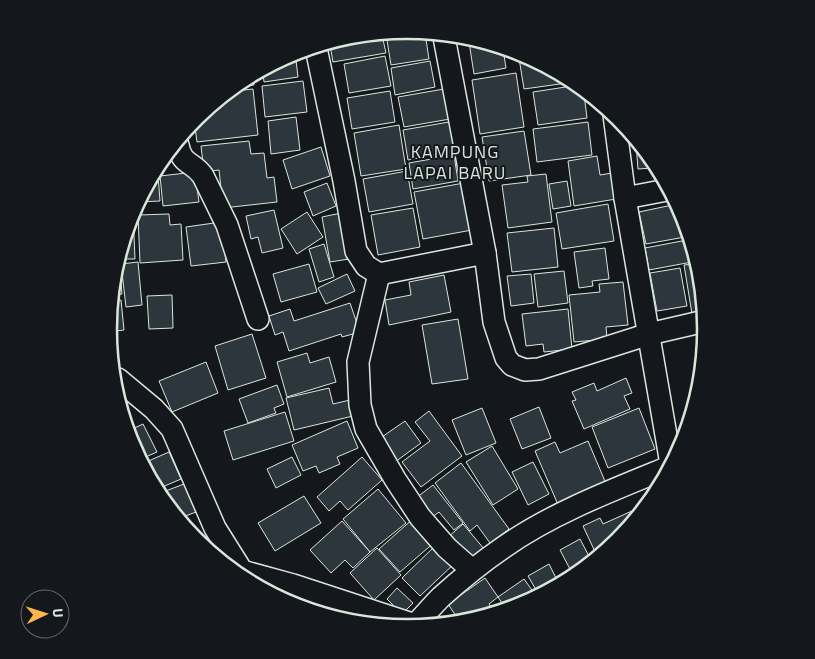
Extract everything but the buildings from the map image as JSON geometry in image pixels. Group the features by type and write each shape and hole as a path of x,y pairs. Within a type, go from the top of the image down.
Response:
{"street":[{"path":"445,41 485,253 494,322 506,358 512,365 526,370 539,369 649,334 698,323"},
{"path":"317,53 344,181 356,251 366,266 379,274 485,253"},
{"path":"616,127 625,198 669,457"},
{"path":"180,150 184,160 198,170 202,176 227,225 258,318"},
{"path":"625,198 663,191"},
{"path":"379,274 358,362 360,405 366,429 420,517 447,548 472,570"},
{"path":"121,382 154,409 172,429 215,528 237,564"},
{"path":"420,620 440,598 472,570 505,546 586,502 662,469"},
{"path":"250,573 293,585 394,620"}],"district":[{"name":"KAMPUNG LAPAI BARU","path":"455,162"}]}
